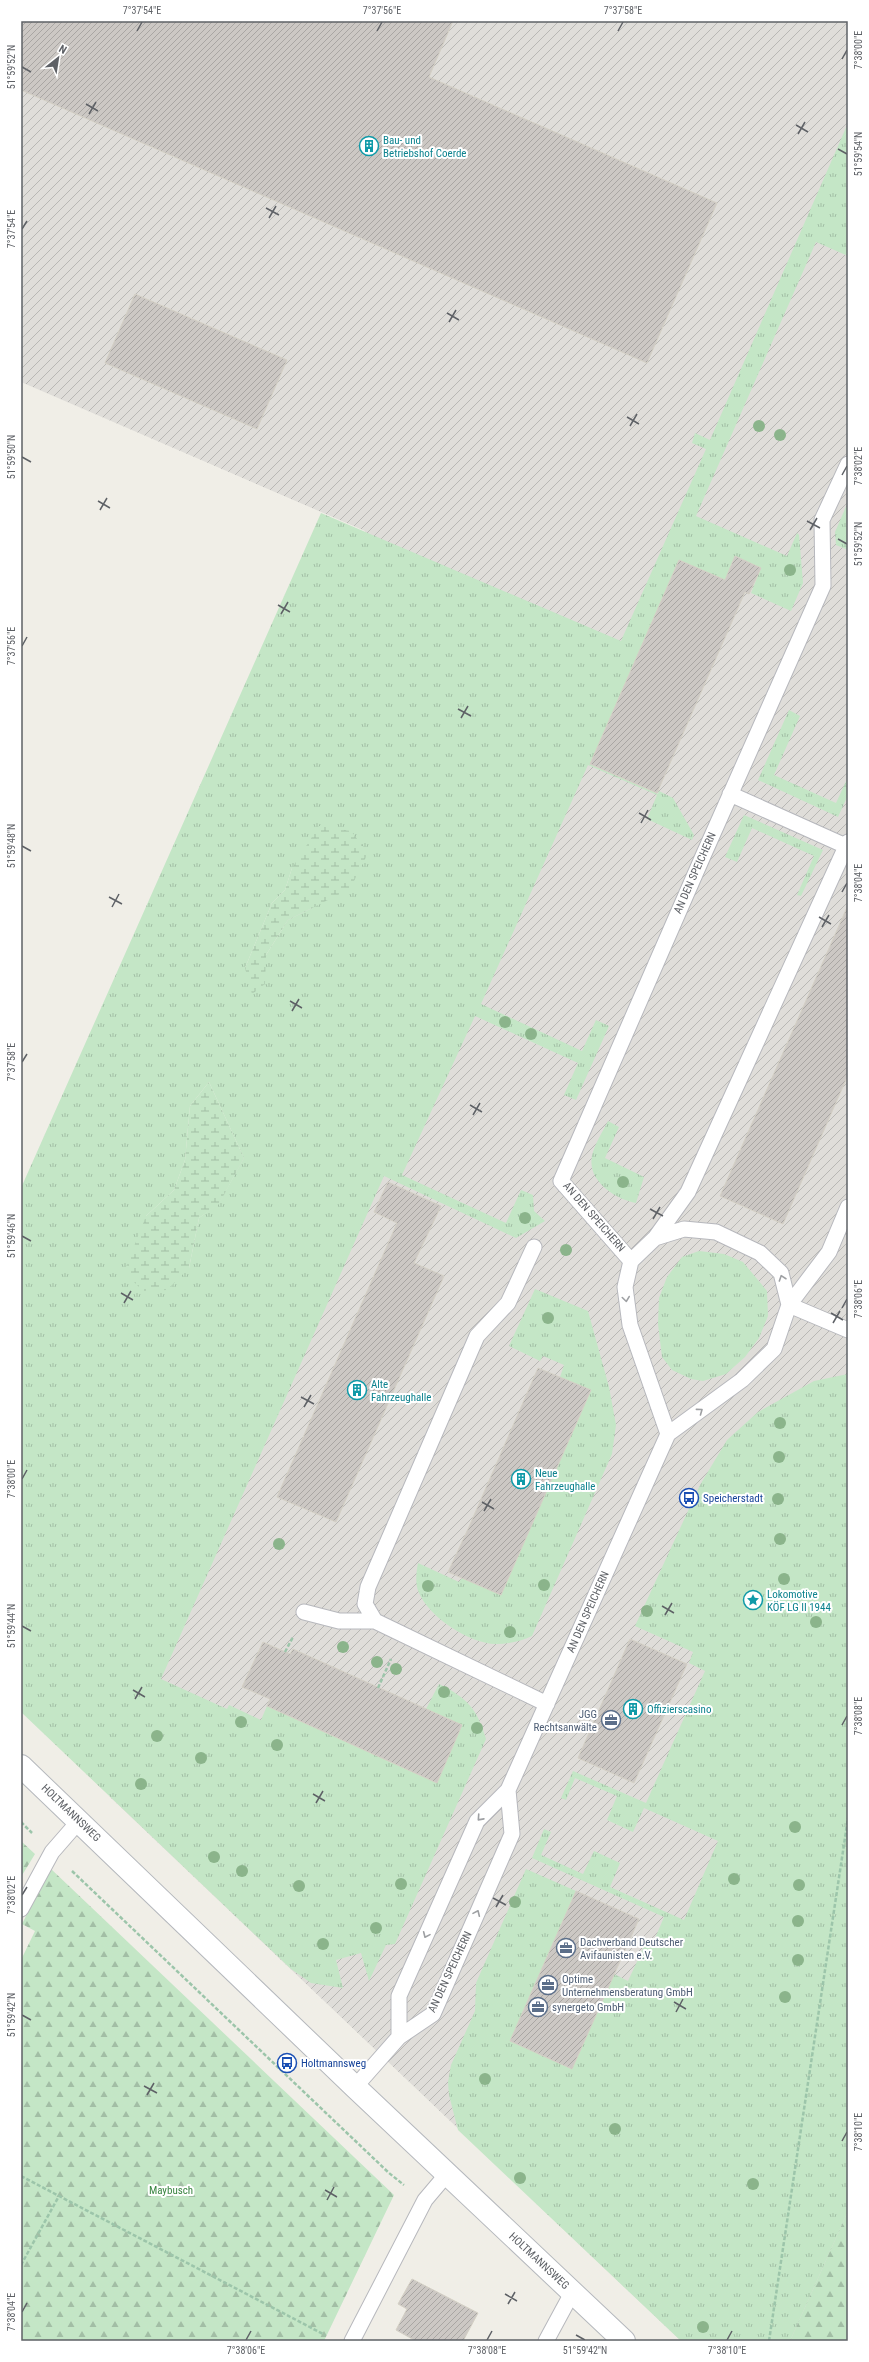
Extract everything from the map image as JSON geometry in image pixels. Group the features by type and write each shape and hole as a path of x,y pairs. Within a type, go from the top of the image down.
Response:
{"street":[{"name":"HOLTMANNSWEG","path":"21,1766 355,2087 624,2341"}],"lane":[{"name":"AN DEN SPEICHERN","path":"631,1261 561,1181 730,794 824,586 822,520 848,464"},
{"path":"730,794 847,845"},
{"name":"AN DEN SPEICHERN","path":"668,1434 630,1325 624,1287 631,1261 655,1238 688,1192 847,845"},
{"name":"AN DEN SPEICHERN","path":"399,2037 399,1996 477,1821 508,1790 668,1434 742,1380 774,1349 789,1306 829,1252 848,1207"},
{"name":"AN DEN SPEICHERN","path":"655,1238 684,1229 716,1232 760,1254 781,1273 789,1306"},
{"path":"375,1621 365,1604 368,1587 477,1336 508,1303 534,1247"},
{"path":"789,1306 848,1330"},
{"path":"304,1612 340,1621 375,1621 402,1636 546,1704"},
{"name":"AN DEN SPEICHERN","path":"399,2037 433,2014 512,1834 508,1790"},
{"path":"21,1909 52,1852 79,1821"},
{"path":"355,2087 399,2037"},
{"path":"352,2341 425,2200 447,2174"},
{"path":"546,2341 572,2293"}],"path":[{"path":"378,1688 402,1636"},
{"path":"769,2341 848,1818"},
{"path":"21,1822 389,2173 425,2200"},
{"path":"21,2176 329,2337"},
{"path":"21,2265 59,2196"}],"shaded area":[{"name":"Speicherstadt","path":"21,21 848,21 848,2257 811,2341 681,2341 109,1796 365,531 21,382"}],"green space":[{"path":"848,123 848,256 816,242 696,516 787,556 797,533 799,535 803,583 791,611 751,593 761,568 735,556 725,580 679,560 590,764 658,794 659,791 673,798 694,835 692,840 647,819 657,795 588,765 481,1004 582,1051 596,1020 609,1026 576,1100 564,1095 578,1063 475,1016 402,1175 506,1223 521,1190 533,1195 534,1211 545,1221 516,1238 384,1176 161,1679 227,1709 229,1705 261,1720 267,1706 437,1783 462,1725 426,1709 439,1684 464,1699 479,1719 486,1739 395,1944 386,1945 369,1981 361,1953 336,1960 343,1988 311,1983 291,1969 21,1712 21,1188 321,513 621,641 706,449 692,443 695,433 710,440","holes":["292,868 312,908 288,920 266,955 245,968 272,903 285,890","209,1082 244,1158 219,1203 199,1218 189,1268 146,1216 174,1190 185,1160 190,1106"]},
{"path":"848,502 848,550 836,545 835,532"},
{"path":"789,710 800,716 774,775 836,803 848,777 848,795 838,817 758,780"},
{"path":"744,815 823,850 801,896 797,895 814,856 752,828 737,862 725,857"},
{"path":"319,826 351,831 368,853 350,889 288,920 266,955 265,984 252,994 245,968 272,903 285,890 292,868"},
{"path":"209,1082 244,1158 219,1204 199,1218 189,1268 167,1290 143,1291 124,1272 146,1216 174,1190 185,1160 190,1106"},
{"path":"608,1121 619,1127 605,1158 644,1177 636,1203 627,1201 610,1192 597,1179 593,1171 591,1162 593,1152"},
{"path":"699,1251 724,1254 743,1262 767,1291 768,1316 759,1338 745,1357 726,1374 703,1381 691,1379 672,1370 662,1357 658,1324 659,1298 667,1277 682,1257"},
{"path":"535,1289 588,1311 609,1387 616,1425 612,1454 532,1636 510,1643 486,1643 452,1628 441,1620 424,1602 419,1593 416,1582 418,1563 459,1582 462,1578 501,1594 591,1390 560,1377 564,1365 543,1356 540,1361 509,1346"},
{"path":"848,1374 848,2211 790,2341 681,2341 458,2130 449,2095 448,2082 451,2065 475,2011 476,1983 526,1869 576,1891 510,2041 572,2069 614,1974 628,1981 647,1940 653,1943 664,1917 532,1858 544,1829 551,1832 541,1855 583,1874 594,1851 620,1863 610,1887 684,1920 718,1841 644,1808 633,1832 607,1820 617,1796 575,1778 566,1800 561,1798 573,1771 646,1803 705,1671 689,1663 693,1652 635,1626 700,1485 727,1440 758,1412 814,1381"},
{"path":"21,1841 35,1854 21,1877"},
{"name":"Maybusch","path":"50,1868 394,2195 324,2341 21,2341 21,1960 35,1931 22,1924"},
{"path":"848,2211 848,2340 790,2341"}],"building":[{"name":"Bau- und Betriebshof Coerde","path":"21,21 453,21 429,77 717,203 647,363 21,90"},
{"path":"135,294 287,360 257,429 105,363"},
{"path":"735,556 761,568 749,594 745,592 657,793 590,764 679,560 725,580"},
{"path":"848,905 848,1075 783,1224 720,1196"},
{"name":"Alte Fahrzeughalle","path":"388,1182 441,1206 414,1263 444,1276 336,1522 277,1497 397,1223 374,1212"},
{"name":"Neue Fahrzeughalle","path":"538,1368 591,1390 501,1595 448,1572"},
{"path":"630,1639 687,1664 634,1783 578,1758"},
{"path":"263,1642 290,1654 293,1649 462,1725 437,1783 267,1706 270,1699 242,1687"},
{"path":"576,1891 639,1919 572,2069 510,2041"},
{"path":"412,2279 478,2313 463,2341 416,2341 396,2330 407,2309 398,2304"}],"place":[{"name":"Bau- und Betriebshof Coerde","path":"369,146"},
{"name":"Alte Fahrzeughalle","path":"357,1390"},
{"name":"Neue Fahrzeughalle","path":"521,1479"},
{"name":"Speicherstadt","path":"689,1498"},
{"name":"Lokomotive KÖF LG II 1944","path":"753,1600"},
{"name":"Offizierscasino","path":"633,1709"},
{"name":"JGG Rechtsanwälte","path":"611,1720"},
{"name":"Dachverband Deutscher Avifaunisten e.V.","path":"566,1948"},
{"name":"Optime Unternehmensberatung GmbH","path":"548,1985"},
{"name":"synergeto GmbH","path":"538,2007"},
{"name":"Holtmannsweg","path":"287,2063"}]}
